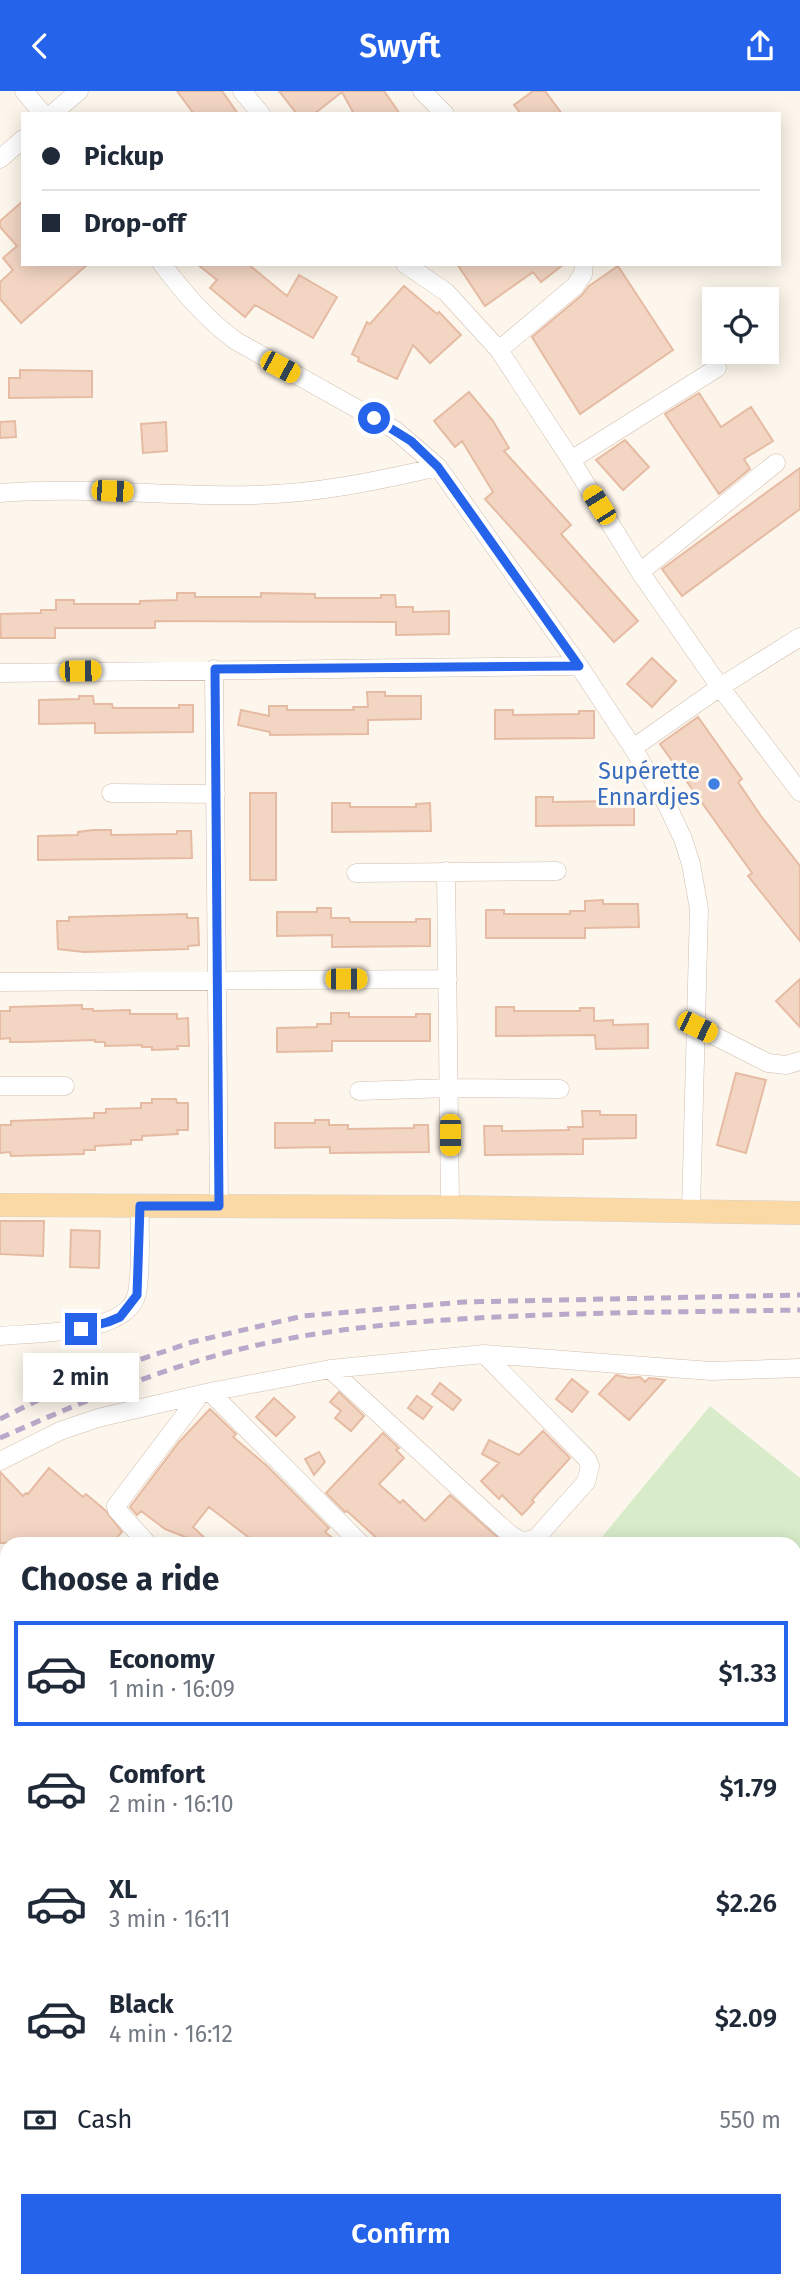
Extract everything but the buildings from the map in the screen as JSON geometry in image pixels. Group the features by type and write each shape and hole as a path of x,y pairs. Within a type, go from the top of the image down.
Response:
{"main road":[{"path":"0,1205 450,1207 800,1213"}],"street":[{"path":"24,91 41,112"},
{"path":"54,112 79,91"},
{"path":"242,91 259,112"},
{"path":"422,91 443,112"},
{"path":"0,159 21,141"},
{"path":"164,266 194,306 215,326 236,341 395,430 438,467 579,666 668,807 691,864 699,909 691,1210"},
{"path":"408,266 446,292 499,350 640,572 719,687 799,786"},
{"path":"499,350 566,296 581,279 584,266"},
{"path":"571,460 717,368"},
{"path":"640,572 776,463"},
{"path":"0,493 53,489 254,495 349,487 438,467"},
{"path":"633,748 719,687 800,637"},
{"path":"0,673 579,666"},
{"path":"215,669 219,1206"},
{"path":"111,793 216,794"},
{"path":"446,871 450,1207"},
{"path":"356,873 557,871"},
{"path":"0,982 448,979"},
{"path":"697,1027 768,1063 786,1065 800,1061"},
{"path":"0,1086 65,1086"},
{"path":"359,1091 560,1089"},
{"path":"0,1336 81,1329 120,1317 137,1295 140,1206"},
{"path":"484,1354 587,1459 590,1466 586,1482 537,1537"},
{"path":"0,1461 60,1431 98,1418 205,1393 330,1369 484,1354 711,1371 800,1369"},
{"path":"330,1369 515,1537"},
{"path":"142,1537 116,1506 205,1393"},
{"path":"205,1393 354,1537"}],"green space":[{"path":"710,1406 800,1478 800,1537 602,1537"}],"railway":[{"path":"0,1419 77,1381 192,1342 303,1316 464,1302 800,1295"},
{"path":"0,1438 84,1402 170,1370 257,1345 315,1334 460,1319 800,1310"}],"place":[{"name":"Supérette Ennardjes","path":"714,784"}],"route":[{"path":"81,1329 120,1317 137,1295 140,1206 219,1206 215,669 579,666 438,467 411,441 374,418"}]}
